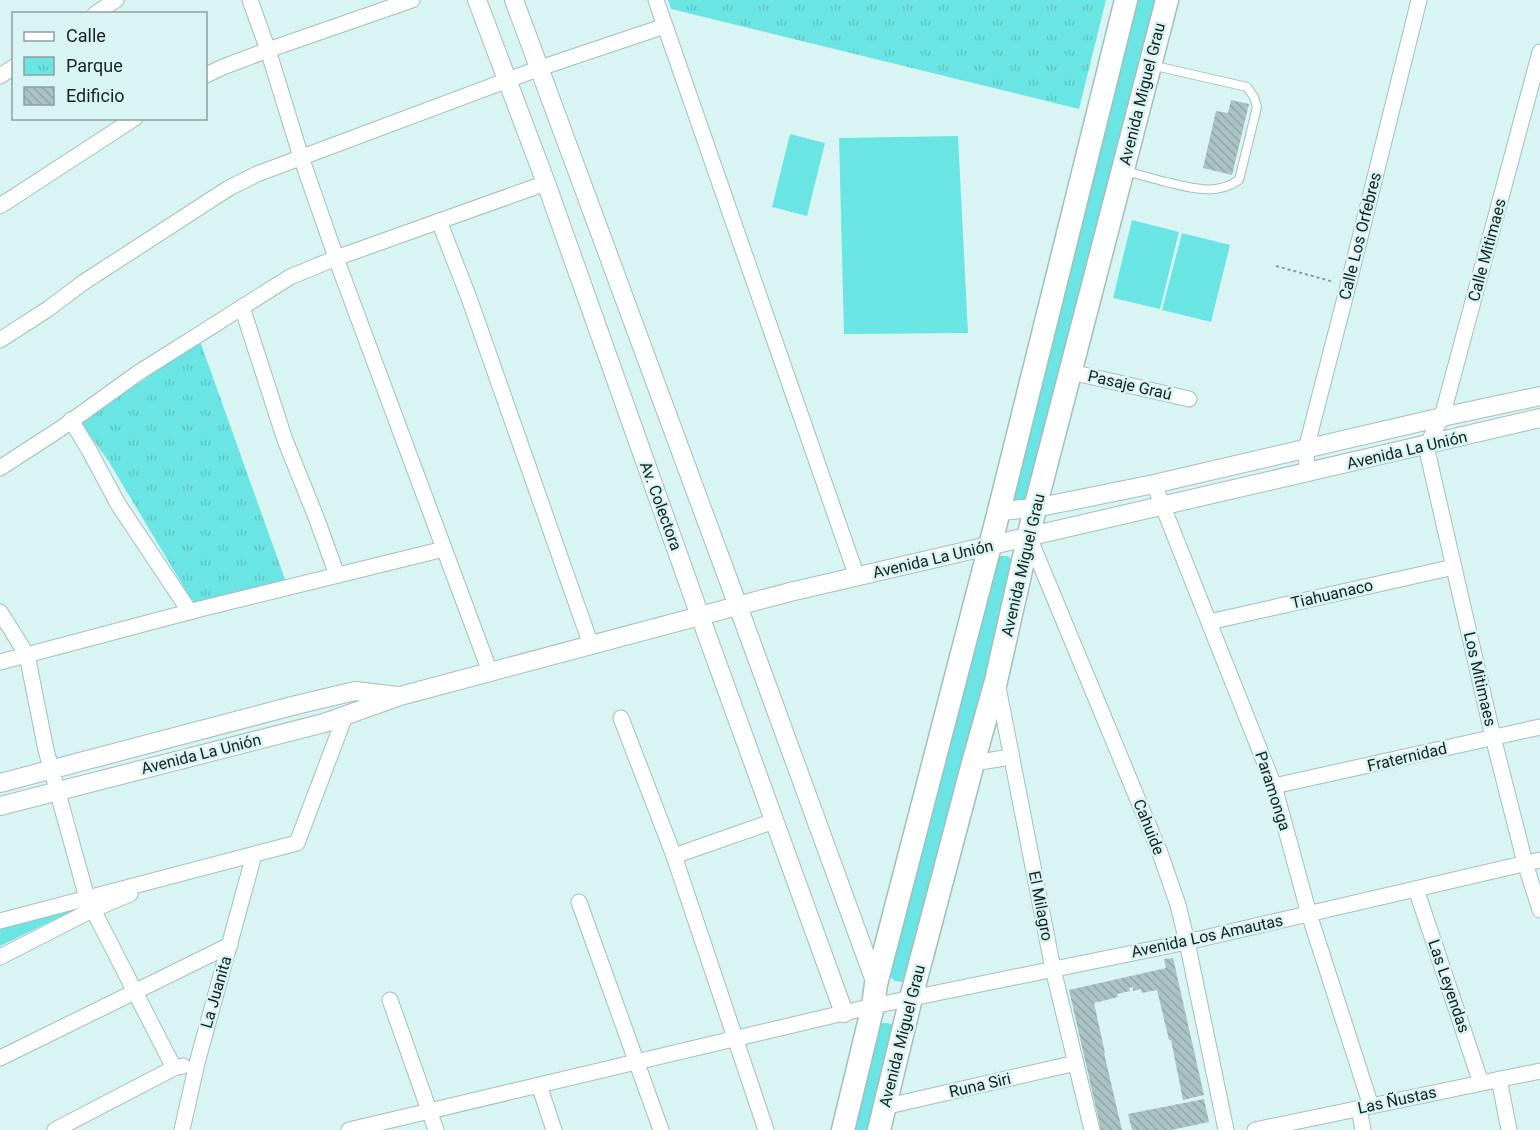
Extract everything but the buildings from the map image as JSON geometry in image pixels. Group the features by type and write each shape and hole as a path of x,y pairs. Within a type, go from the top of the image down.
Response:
{"main road":[{"path":"843,1130 1126,0"},
{"name":"Avenida Miguel Grau","path":"879,1130 911,998 996,681 1035,508 1167,0"}],"street":[{"path":"250,0 336,258 490,672"},
{"path":"207,75 268,50 412,0"},
{"name":"Av. Colectora","path":"477,0 546,183 844,1013"},
{"path":"514,0 738,606 875,995"},
{"path":"656,0 857,577"},
{"name":"Calle Los Orfebres","path":"1307,472 1306,449 1419,0"},
{"path":"97,12 112,1"},
{"path":"0,340 84,282 229,188 257,174 540,68 666,26"},
{"name":"Calle Mitimaes","path":"1426,446 1442,417 1536,82 1540,52"},
{"path":"0,206 132,120"},
{"path":"0,468 138,373 290,277 336,258 546,183"},
{"path":"439,221 473,309 591,645"},
{"path":"242,307 285,440 337,575"},
{"name":"Pasaje Graú","path":"1071,372 1189,399"},
{"name":"Avenida La Unión","path":"999,511 1035,508 1154,484 1540,396"},
{"name":"Avenida La Unión","path":"0,806 324,723 400,696 738,606 1540,418"},
{"path":"72,420 118,504 189,612"},
{"name":"Los Mitimaes","path":"1426,446 1493,737 1532,862 1540,910"},
{"name":"Paramonga","path":"1154,484 1274,786 1365,1107 1363,1130"},
{"name":"Cahuide","path":"1029,537 1160,853 1178,905 1226,1130"},
{"path":"0,662 189,612 444,549"},
{"name":"Tiahuanaco","path":"1209,622 1454,567"},
{"path":"0,612 27,655 51,771 89,904 174,1068"},
{"name":"El Milagro","path":"996,681 1053,969 1092,1130"},
{"name":"Avenida La Unión","path":"0,783 355,691 400,696"},
{"path":"0,921 89,904 176,875 297,843 345,716"},
{"path":"621,718 674,856 766,1130"},
{"name":"Fraternidad","path":"1274,786 1540,727"},
{"path":"973,763 1011,757"},
{"path":"674,856 774,821"},
{"name":"La Juanita","path":"182,1130 197,1063 254,855"},
{"name":"Avenida Los Amautas","path":"349,1130 844,1013 875,995 911,998 1187,942 1532,862"},
{"name":"Las Leyendas","path":"1416,889 1482,1083"},
{"path":"579,902 661,1130"},
{"path":"0,957 89,904"},
{"path":"0,1058 230,945"},
{"path":"390,1000 436,1130"},
{"path":"55,1130 174,1068 197,1063"},
{"name":"Runa Siri","path":"885,1107 1076,1064"},
{"name":"Las Ñustas","path":"1255,1130 1540,1071"},
{"path":"1499,1079 1509,1130"},
{"path":"539,1085 554,1130"}],"lane":[{"path":"1123,171 1195,189 1211,190 1230,187 1239,180 1257,107 1247,87 1150,65"}],"path":[{"path":"1276,267 1348,286"}],"green space":[{"path":"668,0 1106,0 1079,109 671,9"},
{"path":"1134,0 1161,0 1032,502 1014,501 1011,493"},
{"path":"790,134 825,143 807,216 772,207"},
{"path":"958,136 968,333 844,334 839,138"},
{"path":"1132,220 1179,232 1160,309 1113,298"},
{"path":"1182,233 1230,245 1211,322 1162,310"},
{"path":"200,341 286,582 198,605 191,599 109,462 81,423"},
{"path":"997,556 1008,556 1014,562 908,978 902,982 895,981 890,977 889,971"},
{"path":"74,910 0,946 0,929"},
{"path":"877,1023 897,1026 870,1130 852,1130"}]}
